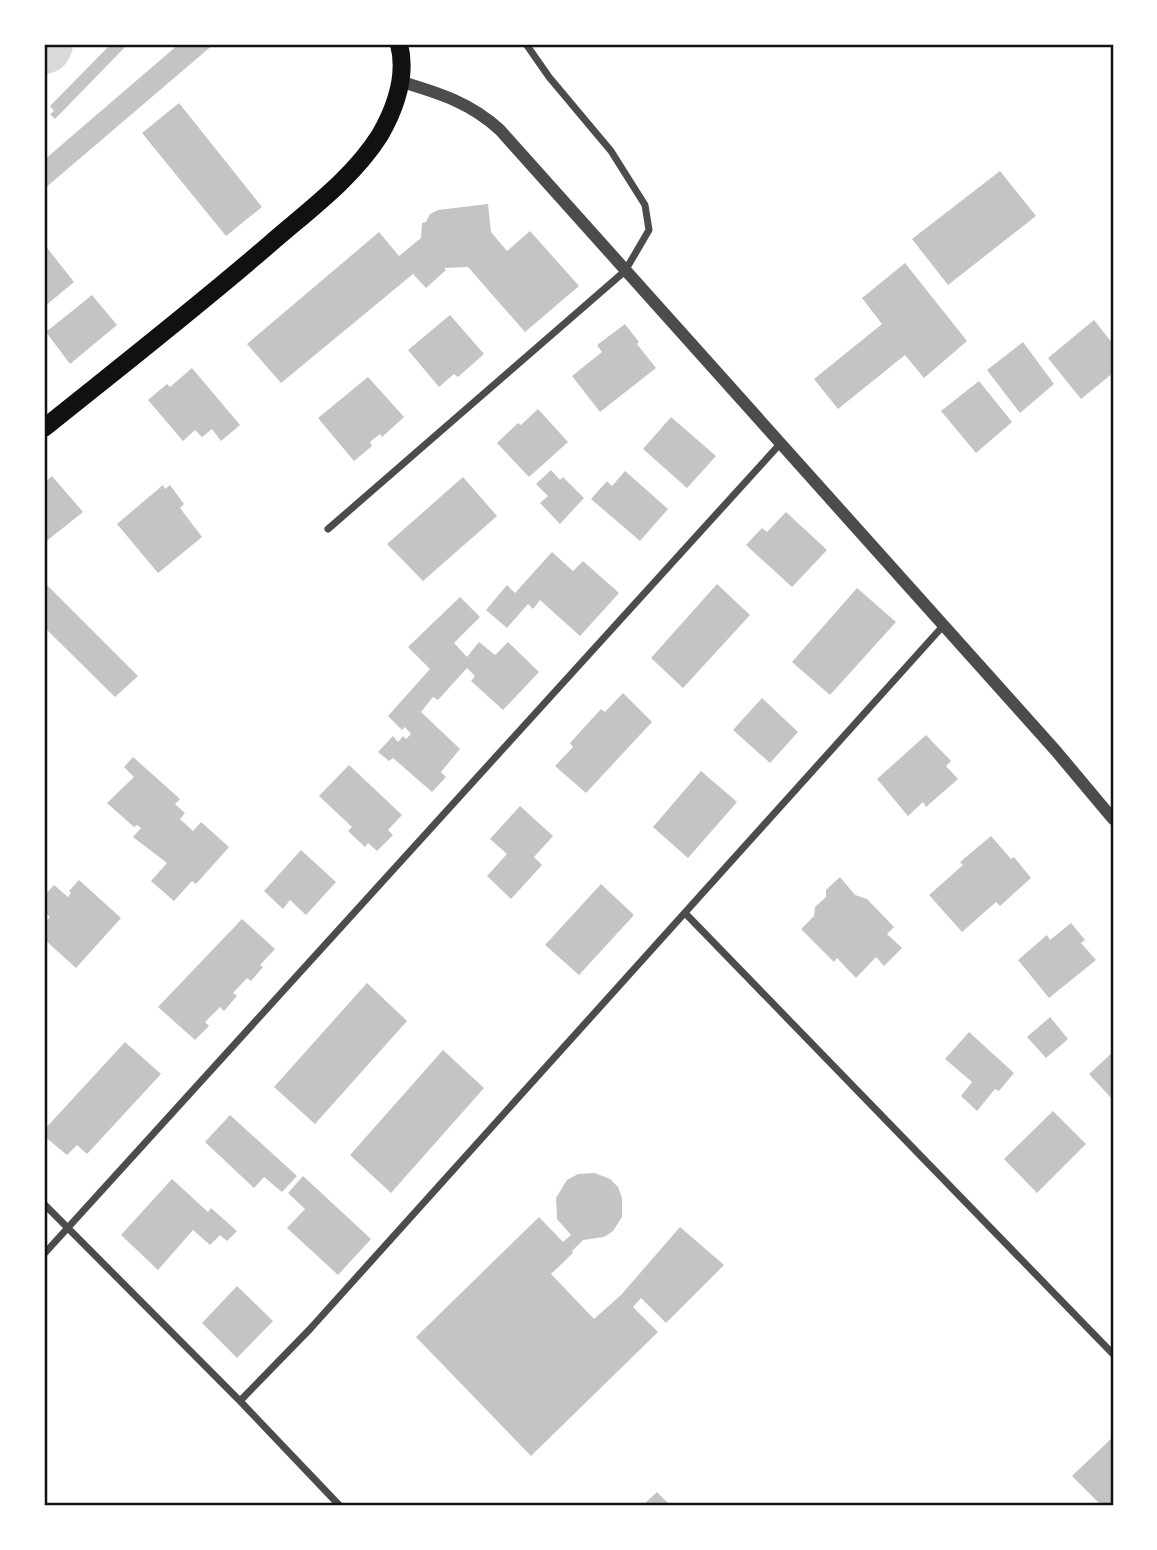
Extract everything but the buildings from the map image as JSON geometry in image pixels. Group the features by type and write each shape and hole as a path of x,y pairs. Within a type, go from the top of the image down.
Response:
{"main road":[{"path":"45,425 208,297 355,167 379,135 402,82 403,66 399,44"}],"street":[{"path":"328,529 625,271 649,230 645,205 611,151 526,44"},
{"path":"402,82 462,102 489,120 1056,751 1113,819"},
{"path":"44,1254 780,444"},
{"path":"240,1401 310,1329 943,626"},
{"path":"685,913 1113,1354"},
{"path":"44,1203 340,1506"}]}
